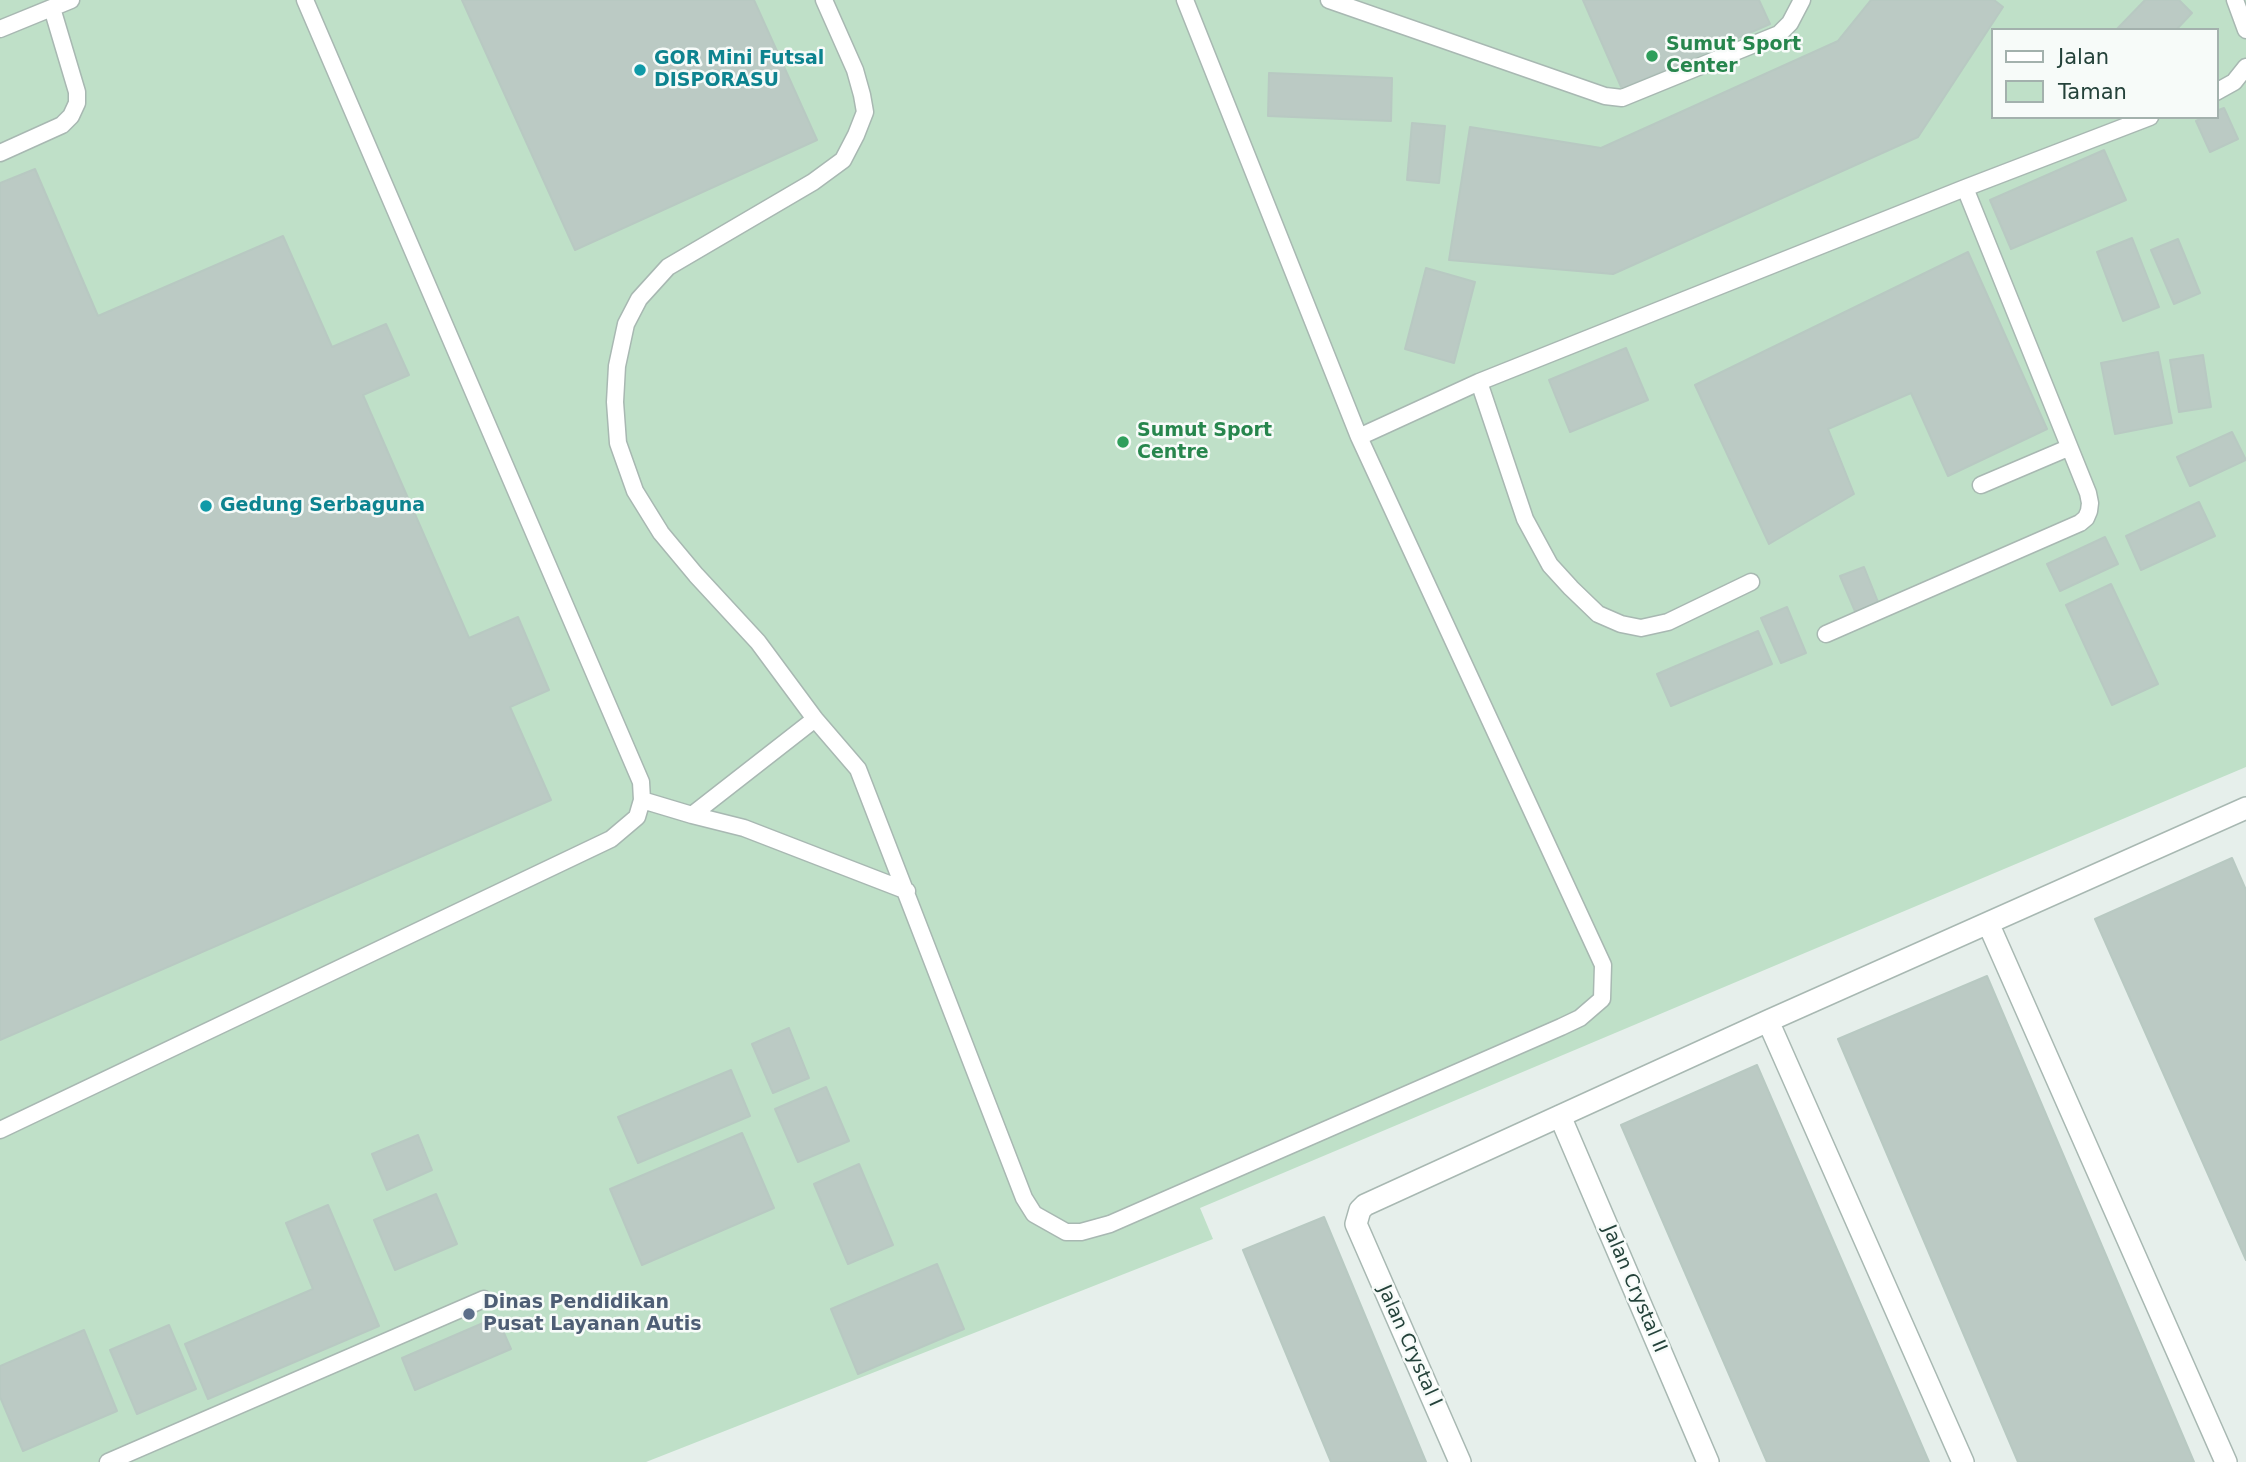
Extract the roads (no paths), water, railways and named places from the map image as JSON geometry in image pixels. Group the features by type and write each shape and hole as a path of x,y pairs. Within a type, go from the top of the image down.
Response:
{"street":[{"path":"1560,1116 2246,808"},
{"path":"1989,923 2226,1462"},
{"path":"1768,1021 1963,1462"},
{"name":"Jalan Crystal I","path":"1460,1462 1356,1224 1360,1210 1371,1201 1560,1116"},
{"name":"Jalan Crystal II","path":"1560,1116 1708,1462"}],"lane":[{"path":"0,29 71,0"},
{"path":"0,1130 611,839 637,817 642,800 641,782 304,0"},
{"path":"824,0 855,70 862,95 865,113 856,135 843,160 813,181 668,267 639,299 625,324 617,366 615,402 618,443 635,491 661,533 765,651 815,719 858,769 1024,1198 1034,1214 1066,1232 1081,1232 1110,1224 1561,1027 1592,1010 1602,999 1603,965 1359,437 1185,0"},
{"path":"1329,0 1605,96 1622,98 1779,33 1790,23 1802,0"},
{"path":"2235,0 2246,30"},
{"path":"0,153 62,125 71,116 77,103 77,92 52,8"},
{"path":"2218,91 2234,82 2246,67"},
{"path":"1359,437 1479,382 2145,119"},
{"path":"1826,634 2080,523 2086,518 2090,503 2088,493 1965,188"},
{"path":"1479,382 1525,519 1550,565 1598,614 1621,624 1642,628 1668,622 1751,582"},
{"path":"1981,485 2068,448"},
{"path":"692,816 815,719"},
{"path":"642,800 692,816 744,828 906,891"},
{"path":"107,1462 484,1298"}],"place":[{"name":"Sumut Sport Center","path":"1652,56"},
{"name":"GOR Mini Futsal DISPORASU","path":"640,70"},
{"name":"Sumut Sport Centre","path":"1123,442"},
{"name":"Gedung Serbaguna","path":"206,506"},
{"name":"Dinas Pendidikan Pusat Layanan Autis","path":"469,1314"}]}
